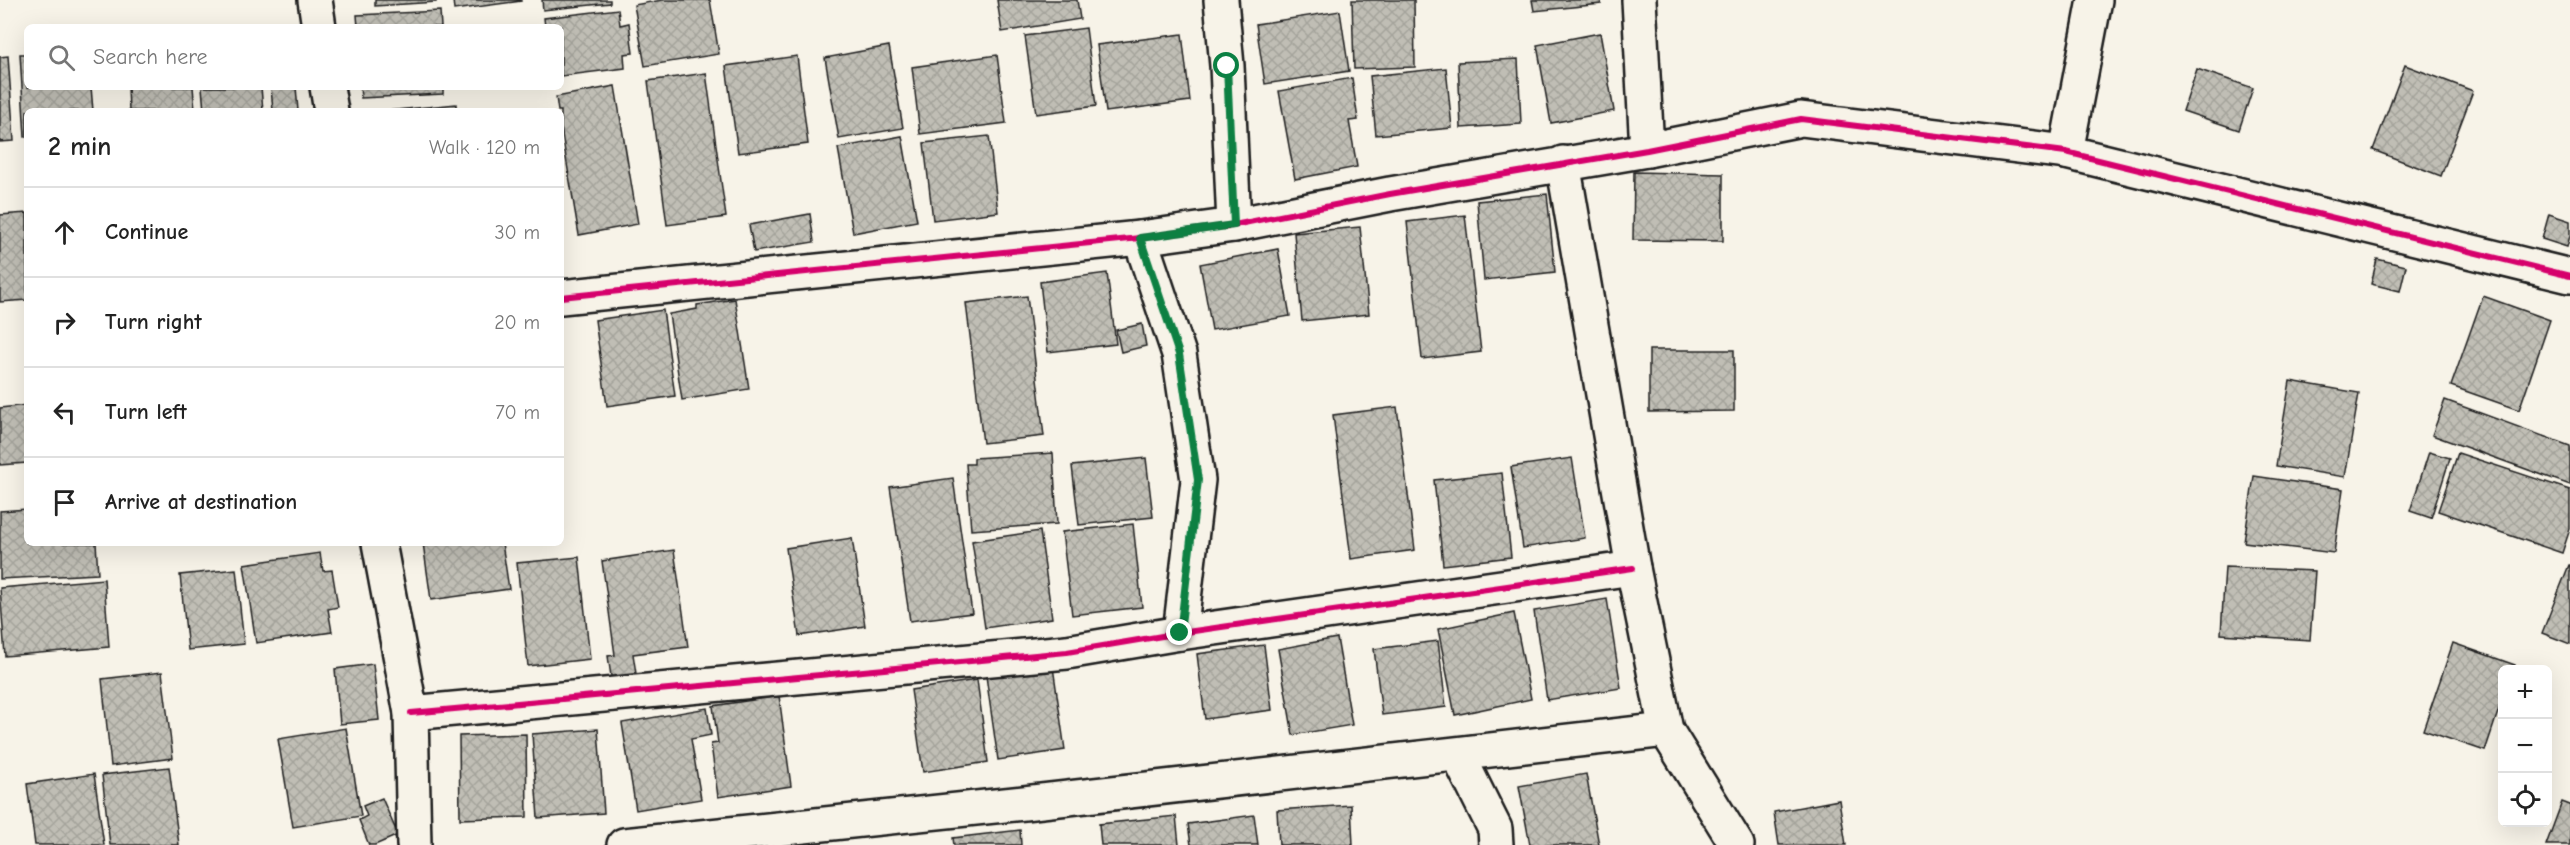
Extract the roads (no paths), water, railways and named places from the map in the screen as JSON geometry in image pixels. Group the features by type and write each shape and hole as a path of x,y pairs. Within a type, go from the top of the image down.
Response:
{"street":[{"path":"315,0 319,24"},
{"path":"1221,0 1227,66 1234,225"},
{"path":"1640,0 1647,150"},
{"path":"2066,152 2095,0"},
{"path":"328,90 330,108"},
{"path":"564,297 1140,238 1234,225 1563,163 1647,150 1801,119 2066,152 2570,276"},
{"path":"1563,163 1633,568 1666,730 1737,845"},
{"path":"1140,238 1179,354 1198,480 1180,633"},
{"path":"380,546 411,713 414,845"},
{"path":"411,713 1067,652 1180,633 1633,568"},
{"path":"624,845 1458,755 1666,730"},
{"path":"1458,755 1495,829 1496,845"}]}
